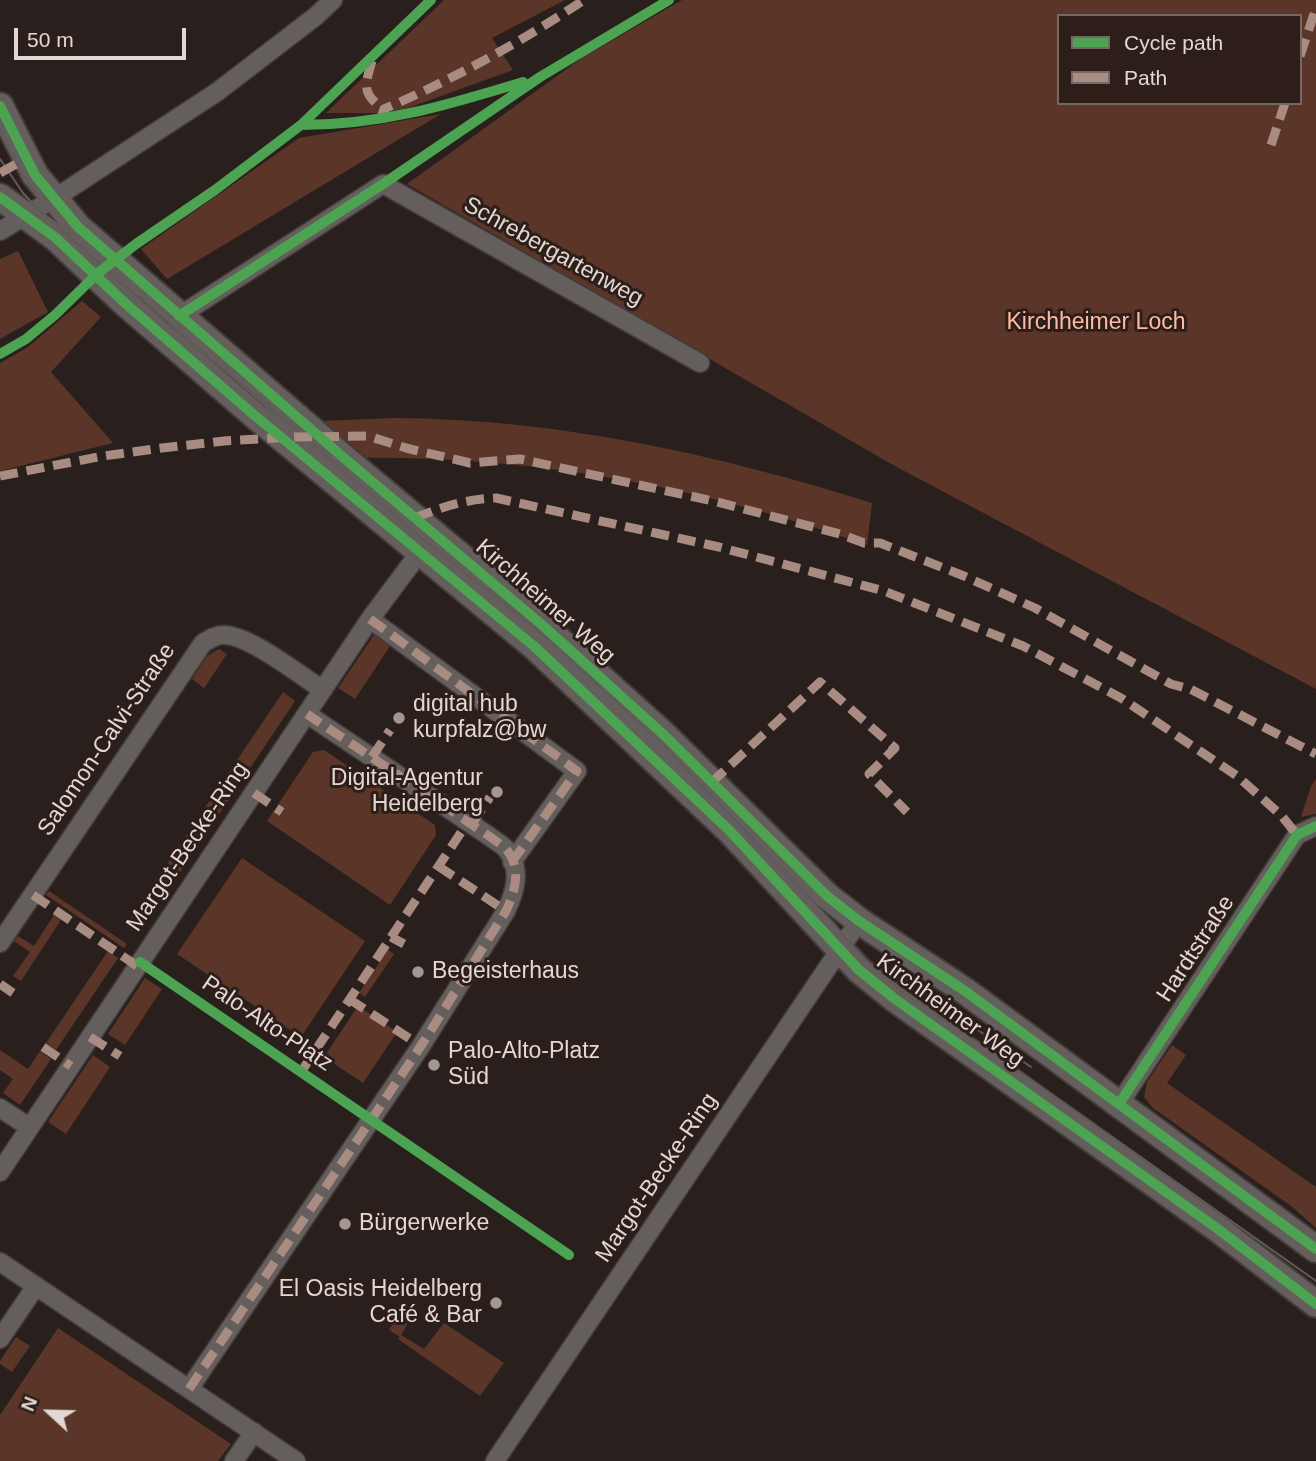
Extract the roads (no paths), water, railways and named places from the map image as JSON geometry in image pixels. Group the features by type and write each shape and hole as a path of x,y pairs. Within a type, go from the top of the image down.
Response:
{"street":[{"path":"0,231 217,92 333,0"},
{"name":"Kirchheimer Weg","path":"0,106 35,175 78,227 541,624 664,736 827,896 859,921 965,991 1316,1249"},
{"name":"Schrebergartenweg","path":"179,316 383,184 700,363"},
{"name":"Kirchheimer Weg","path":"0,197 56,238 126,304 253,414 535,647 729,830 859,970 895,999 1218,1229 1316,1304"},
{"name":"Margot-Becke-Ring","path":"0,1172 370,619 420,551"},
{"path":"370,619 577,771 512,862"},
{"name":"Salomon-Calvi-Straße","path":"0,943 203,643 214,637 234,636 259,648 323,690"},
{"path":"189,1389 421,1046 506,911 517,881 508,851 489,835 307,714"},
{"name":"Hardtstraße","path":"1119,1104 1297,835 1316,826"},
{"name":"Margot-Becke-Ring","path":"495,1461 859,921"},
{"path":"0,1108 29,1128"},
{"path":"0,1262 296,1461"},
{"path":"0,1339 36,1286"},
{"path":"234,1461 254,1432"}],"tram line":[{"path":"0,129 16,164 35,194"},
{"path":"0,159 23,193 37,208 164,321 264,402 425,541 539,631 662,744 866,961 903,992 1316,1281"},
{"path":"882,963 1031,1067"}],"place":[{"name":"digital hub kurpfalz@bw","path":"399,718"},
{"name":"Digital-Agentur Heidelberg","path":"497,792"},
{"name":"Begeisterhaus","path":"418,972"},
{"name":"Palo-Alto-Platz Süd","path":"434,1065"},
{"name":"Bürgerwerke","path":"345,1224"},
{"name":"El Oasis Heidelberg Café & Bar","path":"496,1303"}],"park label":[{"name":"Kirchheimer Loch","path":"1096,323"}]}
